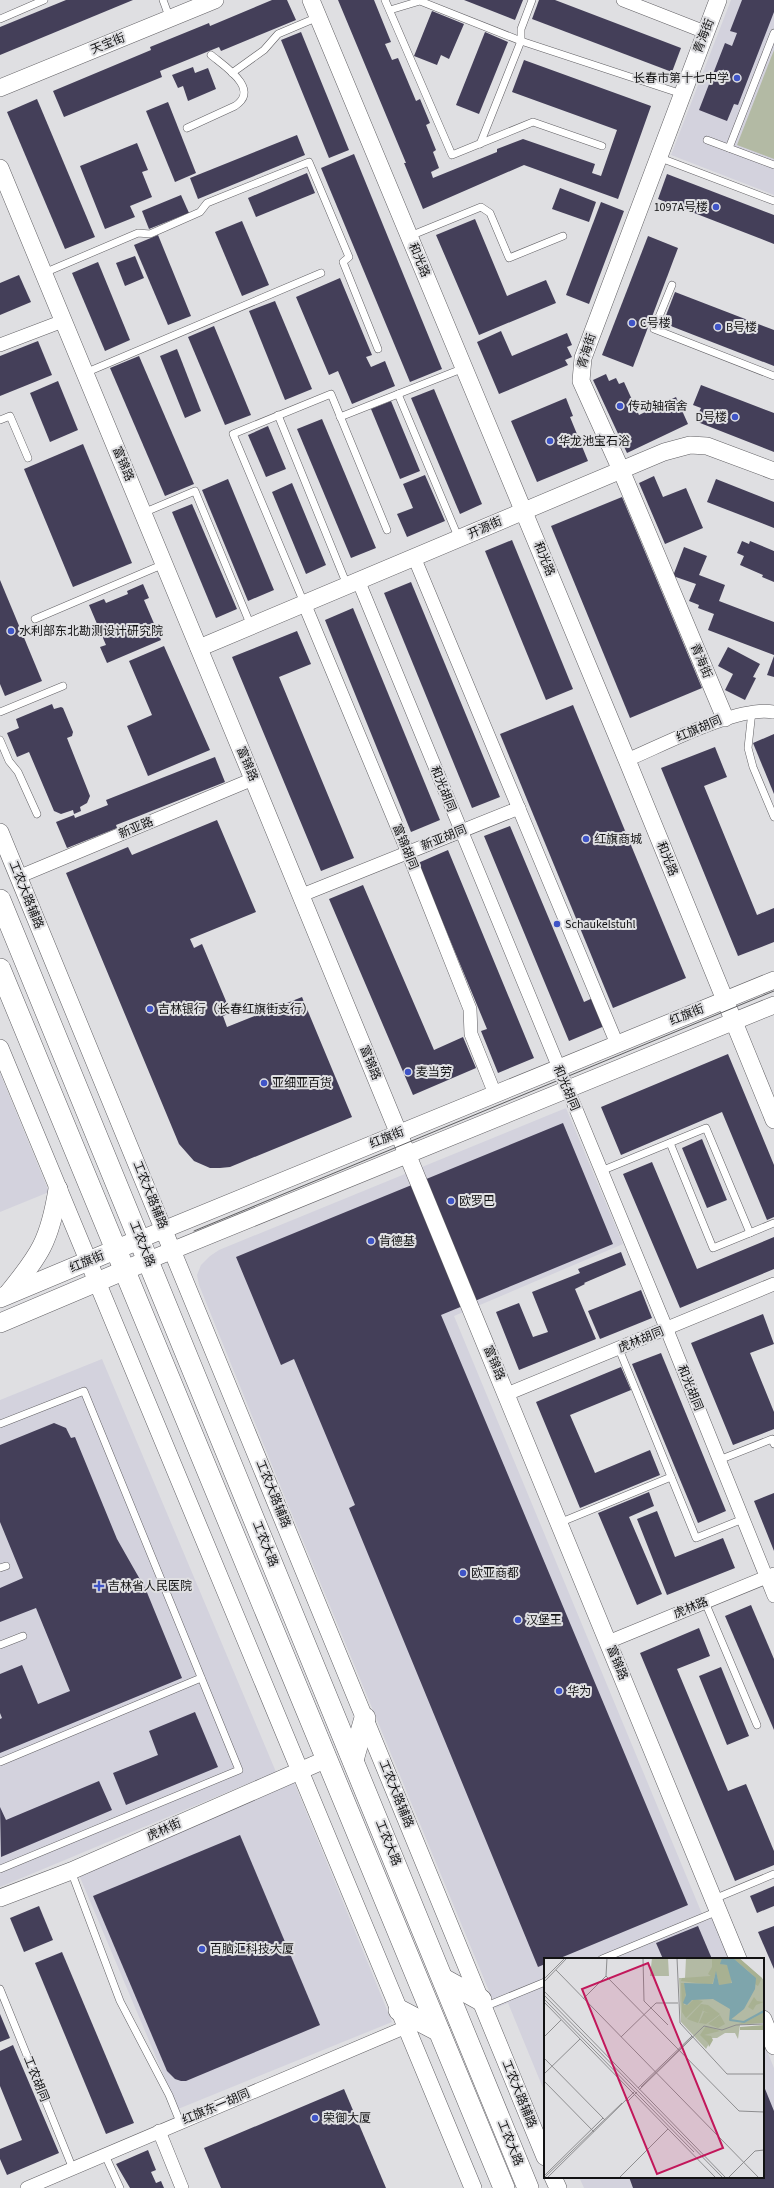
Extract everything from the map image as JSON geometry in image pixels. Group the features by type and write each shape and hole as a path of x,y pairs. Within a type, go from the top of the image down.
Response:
{"main road":[{"name":"工农大路","path":"0,900 141,1239 528,2188"},
{"name":"工农大路","path":"0,969 126,1270 504,2188"},
{"path":"3,1297 36,1261 48,1238 54,1215 58,1189"},
{"name":"红旗街","path":"3,1297 141,1239"},
{"name":"红旗街","path":"0,1323 149,1260"},
{"path":"353,1760 365,1718"},
{"path":"443,1979 482,2004"},
{"path":"402,2019 439,2031"}],"street":[{"name":"天宝街","path":"0,88 216,0"},
{"name":"和光路","path":"311,0 627,760 774,1120"},
{"path":"623,0 705,32"},
{"name":"青海街","path":"718,0 583,358 580,372 581,381 621,470 725,718"},
{"name":"富锦路","path":"0,168 302,895 398,1134 507,1394 738,1958"},
{"path":"0,345 63,321"},
{"name":"开源街","path":"199,648 664,452 690,445 707,446 774,471"},
{"path":"414,557 617,1044"},
{"name":"和光胡同","path":"352,583 460,832 568,1091 667,1330 743,1520 770,1576 774,1596"},
{"name":"富锦胡同","path":"304,603 408,853 470,1009 471,1034 495,1094"},
{"name":"红旗胡同","path":"627,760 725,718 752,711 774,712"},
{"name":"新亚路","path":"18,876 254,779"},
{"name":"新亚胡同","path":"302,895 519,808"},
{"name":"工农大路辅路","path":"0,832 544,2155"},
{"name":"红旗街","path":"141,1239 774,980"},
{"name":"红旗街","path":"149,1260 774,1006"},
{"path":"0,1048 473,2188"},
{"name":"虎林胡同","path":"507,1394 667,1330 774,1284"},
{"name":"虎林路","path":"608,1642 770,1576"},
{"name":"虎林街","path":"0,1898 71,1871 327,1759"},
{"name":"红旗东一胡同","path":"27,2188 180,2122 402,2019"},
{"path":"764,2021 774,2046"},
{"path":"159,2131 182,2188"},
{"path":"553,2178 558,2188"}],"lane":[{"path":"0,18 44,0"},
{"path":"163,0 170,19"},
{"path":"385,0 452,156 533,122 602,146"},
{"path":"480,144 521,41 521,29 532,0"},
{"path":"390,10 420,1 521,41 682,94"},
{"path":"232,73 264,50 278,34 318,17"},
{"path":"729,148 774,33"},
{"path":"187,128 241,102 245,94 243,84 211,55"},
{"path":"707,140 774,165"},
{"path":"658,157 774,201"},
{"path":"43,274 138,233 150,234 200,212 207,203 309,162 349,257 343,262 378,349"},
{"path":"409,236 481,207 490,213 509,258 563,236"},
{"path":"85,373 321,273"},
{"path":"672,285 654,329 774,376"},
{"path":"340,418 464,368"},
{"path":"304,603 233,434 331,394 387,530"},
{"path":"398,394 460,539"},
{"path":"278,415 352,583"},
{"path":"0,420 10,416 28,458"},
{"path":"143,513 194,491 251,626"},
{"path":"35,619 164,564"},
{"path":"0,712 63,686"},
{"path":"752,711 748,748 753,767 774,817"},
{"path":"0,740 9,761 18,772 37,814"},
{"path":"601,1171 706,1128 750,1233"},
{"path":"670,1143 713,1248 774,1223"},
{"path":"619,1349 696,1538 743,1520"},
{"path":"0,1424 84,1390 239,1770 0,1869"},
{"path":"719,1460 772,1439 774,1444"},
{"path":"559,1523 672,1477"},
{"path":"705,1602 757,1725"},
{"path":"0,1645 23,1636"},
{"path":"0,1762 202,1678"},
{"path":"71,1871 120,2001 180,2122"},
{"path":"604,1958 717,1905 774,1874"},
{"path":"482,2004 544,1982"},
{"name":"工农胡同","path":"0,1989 73,2169"},
{"path":"105,2155 120,2188"}],"shaded area":[{"name":"长春市第十七中学","path":"731,0 774,0 774,195 671,155"},
{"path":"0,1073 49,1192 0,1212"},
{"name":"欧亚商都","path":"566,1108 623,1244 454,1316 705,1921 713,1918 729,1958 544,1958 544,2091 508,2003 496,2008 199,1285 197,1275 201,1265 219,1250"},
{"name":"吉林省人民医院","path":"102,1359 276,1772 0,1887 0,1400"},
{"path":"294,1782 392,2022 178,2109 79,1875"},
{"path":"764,2043 774,2068 774,2188 584,2188 579,2178 764,2178"}],"green space":[{"path":"774,50 774,159 737,145"}],"building":[{"path":"66,0 133,0 0,55 0,27"},
{"path":"272,0 287,0 296,20 221,51 219,47 160,71 162,77 64,117 53,91 151,50 150,47 209,23 210,26"},
{"path":"338,0 374,0 391,42 385,44 392,60 398,58 416,101 420,99 430,123 426,125 436,150 433,152 439,168 431,172 433,178 497,152 497,149 523,139 595,164 592,173 601,176 617,130 512,92 524,60 651,106 618,199 524,165 423,209 404,163 406,163"},
{"path":"464,0 523,0 515,20"},
{"path":"539,0 555,0 681,48 672,72 532,19"},
{"path":"742,0 774,0 774,12 738,105 734,104 727,121 699,110 725,43 732,46 737,33 730,31"},
{"path":"432,11 464,24 449,59 441,55 437,65 414,56"},
{"path":"301,32 349,150 329,158 281,40"},
{"path":"485,32 508,42 479,114 456,105"},
{"path":"193,67 195,73 208,68 216,89 188,101 183,86 178,88 172,75"},
{"path":"37,99 95,237 65,249 7,112"},
{"path":"168,102 196,173 175,182 146,111"},
{"path":"297,135 305,155 198,199 190,178"},
{"path":"137,143 148,170 142,172 152,197 130,206 135,217 105,229 80,166"},
{"path":"354,154 442,369 410,382 321,168"},
{"path":"307,173 315,193 256,217 248,198"},
{"name":"1097A号楼","path":"667,174 774,215 774,244 658,199"},
{"path":"560,188 596,202 589,222 552,209"},
{"path":"181,195 189,213 149,229 142,211"},
{"path":"601,202 624,211 589,304 566,295"},
{"path":"475,219 507,296 546,280 556,303 479,335 436,235"},
{"path":"242,221 269,285 242,296 215,232"},
{"path":"158,235 191,316 168,325 134,245"},
{"name":"C号楼","path":"648,236 678,248 633,367 602,355"},
{"path":"135,256 144,278 125,286 116,263"},
{"path":"98,262 130,340 105,351 72,273"},
{"path":"19,275 31,302 0,315 0,283"},
{"path":"340,278 372,355 366,357 371,367 385,361 395,386 352,404 338,371 329,375 296,297"},
{"name":"B号楼","path":"675,292 774,330 774,366 663,323"},
{"path":"275,301 312,389 285,400 249,311"},
{"path":"214,326 251,415 225,425 188,337"},
{"path":"501,331 512,356 567,333 572,345 567,347 572,357 565,360 568,365 499,394 477,342"},
{"path":"38,341 52,375 0,396 0,356"},
{"path":"177,349 201,411 185,418 160,356"},
{"path":"139,356 194,484 165,496 110,368"},
{"name":"传动轴宿舍","path":"606,374 609,381 616,378 619,384 624,382 639,415 676,397 688,424 627,453 593,380"},
{"path":"58,381 78,430 50,442 30,393"},
{"name":"D号楼","path":"701,385 774,413 774,452 695,421 701,408 693,405"},
{"path":"434,389 482,504 460,514 411,398"},
{"name":"华龙池宝石浴","path":"566,398 573,416 570,417 588,461 537,482 511,421"},
{"path":"391,401 420,471 400,479 371,409"},
{"path":"322,419 376,548 351,558 297,429"},
{"path":"268,426 286,469 266,477 248,435"},
{"path":"83,444 132,563 73,587 24,469"},
{"path":"425,475 445,521 407,537 397,514 413,508 403,484"},
{"path":"654,476 663,497 686,488 703,528 665,544 639,483"},
{"path":"228,479 274,590 248,601 202,490"},
{"path":"716,479 774,502 774,528 707,502"},
{"path":"292,483 326,565 306,574 272,492"},
{"path":"622,497 702,688 630,718 551,526"},
{"path":"192,504 237,609 216,618 172,512"},
{"path":"512,540 573,689 546,700 485,551"},
{"path":"742,541 749,544 750,541 774,551 774,582 762,577 763,575 740,565 744,556 737,553"},
{"path":"684,547 707,556 699,575 725,585 719,601 774,622 774,655 708,630 714,614 698,608 699,605 689,601 696,584 673,576"},
{"name":"水利部东北勘测设计研究院","path":"0,580 42,681 5,696 0,684"},
{"path":"411,582 500,797 472,808 384,593"},
{"path":"143,584 149,598 144,600 161,640 107,663 100,647 106,645 89,605 104,599 106,603 128,594 127,591"},
{"path":"353,608 440,820 411,832 325,620"},
{"path":"297,631 311,664 279,677 354,858 321,871 232,657"},
{"path":"164,646 210,750 148,776 127,726 152,715 129,661"},
{"path":"728,647 760,664 753,677 756,678 745,700 725,690 733,674 718,666"},
{"path":"774,656 774,677 767,675"},
{"path":"52,704 54,709 61,707 63,708 73,732 72,736 67,738 90,796 87,803 80,807 81,811 74,814 73,810 61,814 54,811 29,752 17,757 7,733 19,728 16,719"},
{"name":"红旗商城","path":"573,705 686,978 613,1008 500,734"},
{"path":"774,734 774,794 753,743"},
{"path":"715,747 727,777 704,786 757,915 774,908 774,942 738,956 661,768"},
{"path":"215,757 225,782 116,825 117,828 67,848 56,822 74,815 75,818 108,805 106,800"},
{"path":"217,820 256,912 190,939 194,948 202,944 231,1013 223,1016 227,1027 302,997 352,1117 230,1167 210,1168 194,1161 179,1144 66,873 128,847 132,855"},
{"path":"510,826 584,1002 595,997 607,1025 569,1041 484,836"},
{"path":"448,850 534,1058 498,1073 481,1031 487,1029 418,863"},
{"path":"363,885 434,1050 463,1037 476,1068 413,1095 329,899"},
{"path":"728,1054 774,1165 774,1217 767,1220 722,1112 621,1155 601,1107"},
{"name":"欧亚商都","path":"563,1123 613,1244 441,1315 688,1905 560,1958 544,1958 544,1964 538,1967 349,1508 355,1505 294,1359 281,1365 236,1257"},
{"path":"702,1139 727,1200 707,1208 682,1148"},
{"path":"652,1162 697,1269 774,1237 774,1269 680,1308 623,1174"},
{"path":"621,1252 626,1265 584,1283 585,1284 575,1289 596,1339 519,1370 496,1312 519,1303 533,1337 548,1332 532,1292 580,1273 578,1269"},
{"path":"641,1290 652,1318 600,1339 588,1311"},
{"path":"763,1314 774,1344 750,1353 774,1412 774,1429 733,1445 691,1343"},
{"path":"661,1353 726,1511 698,1523 632,1364"},
{"path":"621,1367 631,1390 570,1415 595,1473 650,1450 660,1475 580,1508 536,1402"},
{"path":"54,1423 66,1428 71,1438 75,1437 117,1539 146,1590 182,1678 0,1753 0,1719 2,1718 0,1713 0,1674 22,1665 38,1704 70,1691 36,1608 0,1622 0,1588 23,1578 0,1522 0,1445"},
{"path":"649,1492 654,1506 629,1517 662,1594 637,1605 598,1513"},
{"path":"774,1493 774,1551 754,1501"},
{"path":"657,1511 675,1557 723,1538 735,1568 667,1595 637,1519"},
{"path":"751,1605 774,1659 774,1730 725,1616"},
{"path":"699,1628 710,1656 677,1669 728,1791 746,1784 774,1851 774,1865 735,1881 640,1653"},
{"path":"721,1667 749,1736 727,1745 699,1676"},
{"path":"195,1712 218,1767 126,1805 113,1773 158,1755 149,1731"},
{"path":"99,1781 112,1810 1,1857 0,1807 6,1820"},
{"name":"百脑汇科技大厦","path":"240,1835 320,2025 186,2081 181,2081 175,2079 167,2071 93,1896"},
{"path":"774,1886 774,1906 757,1913 750,1896"},
{"path":"39,1906 53,1940 24,1952 10,1918"},
{"path":"698,1926 712,1958 663,1958 656,1943"},
{"path":"774,1926 774,1969 758,1932"},
{"path":"62,1952 134,2123 106,2134 35,1963"},
{"path":"0,2014 10,2038 0,2042"},
{"path":"13,2045 59,2153 7,2175 0,2159 0,2149 22,2140 0,2086 0,2051"},
{"path":"764,2086 774,2111 774,2188 633,2188 629,2178 764,2178"},
{"name":"荣御大厦","path":"344,2089 386,2188 221,2188 204,2148"},
{"path":"148,2150 156,2170 151,2172 156,2183 161,2181 164,2188 130,2188 116,2164"}],"tram line":[{"path":"194,1231 774,991"}],"place":[{"name":"长春市第十七中学","path":"737,78"},
{"name":"1097A号楼","path":"716,207"},
{"name":"C号楼","path":"632,323"},
{"name":"B号楼","path":"718,327"},
{"name":"传动轴宿舍","path":"620,406"},
{"name":"D号楼","path":"735,417"},
{"name":"华龙池宝石浴","path":"550,441"},
{"name":"水利部东北勘测设计研究院","path":"11,631"},
{"name":"红旗商城","path":"586,839"},
{"name":"Schaukelstuhl","path":"557,924"},
{"name":"吉林银行（长春红旗街支行）","path":"150,1009"},
{"name":"麦当劳","path":"408,1072"},
{"name":"亚细亚百货","path":"264,1083"},
{"name":"欧罗巴","path":"451,1201"},
{"name":"肯德基","path":"371,1241"},
{"name":"欧亚商都","path":"463,1573"},
{"name":"吉林省人民医院","path":"99,1586"},
{"name":"汉堡王","path":"518,1620"},
{"name":"华为","path":"559,1691"},
{"name":"百脑汇科技大厦","path":"202,1949"},
{"name":"荣御大厦","path":"315,2118"}]}
